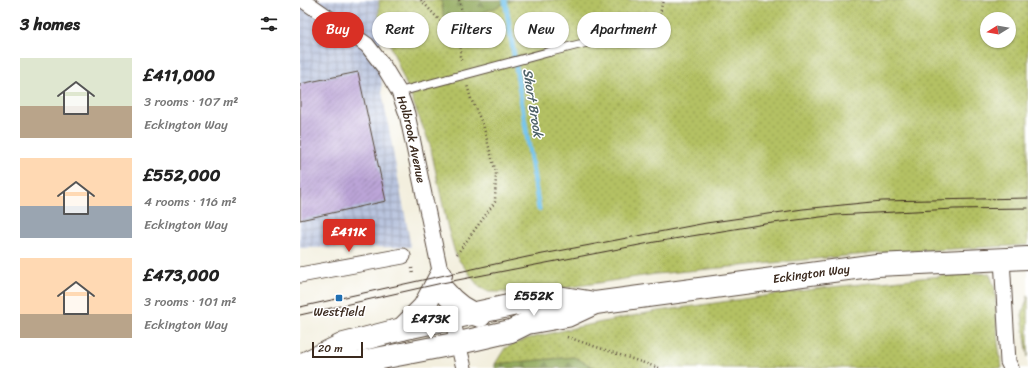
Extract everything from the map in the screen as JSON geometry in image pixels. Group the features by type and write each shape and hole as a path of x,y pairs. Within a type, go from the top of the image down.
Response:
{"main road":[{"name":"Eckington Way","path":"302,364 350,364 458,343 511,331 527,323 567,316 596,303 877,265 1028,258"},
{"path":"402,329 424,307 443,284 452,300 461,307 463,316 509,324 527,323"},
{"name":"Eckington Way","path":"302,364 344,344 402,329 531,301 558,297 596,303"}],"street":[{"name":"Holbrook Avenue","path":"303,0 367,45 384,67 399,92 407,114 443,284"},
{"path":"1002,259 1008,362 1011,368"},
{"path":"300,276 407,262"},
{"path":"463,316 458,343 464,368"}],"lane":[{"path":"399,92 577,45"}],"path":[{"path":"421,0 437,18"},
{"path":"459,0 462,12"},
{"path":"660,12 663,0"},
{"path":"461,48 460,56 462,63"},
{"path":"457,254 495,202 496,173 483,125 471,99 466,78"},
{"path":"407,262 413,275"},
{"path":"562,335 658,368"}],"shaded area":[{"path":"300,0 379,0 379,12 372,12 372,48 381,48 382,92 411,247 300,248"}],"green space":[{"path":"379,0 441,0 443,12 437,12 437,48 506,48 506,12 483,12 513,0 1028,0 1028,245 878,253 656,274 539,292 489,292 479,287 456,256 448,229 430,145 392,48 429,48 429,12 379,12"},
{"path":"441,0 513,0 484,12 443,12"},
{"path":"971,273 990,274 995,289 998,343 1002,368 595,368 573,357 495,364 505,348 526,339 652,312 821,288"},
{"path":"1028,296 1028,357 1022,315"},
{"path":"574,357 595,368 495,368 495,364"}],"building":[{"path":"358,72 386,201 300,220 300,84"}],"waterway":[{"name":"Short Brook","path":"505,0 539,209"}],"tram line":[{"path":"300,307 527,257 706,223 803,209 882,201 1028,198"},
{"path":"300,315 442,283 655,242 765,224 836,215 954,209 1028,208"}],"place":[{"name":"Westfield","path":"339,298"}]}
